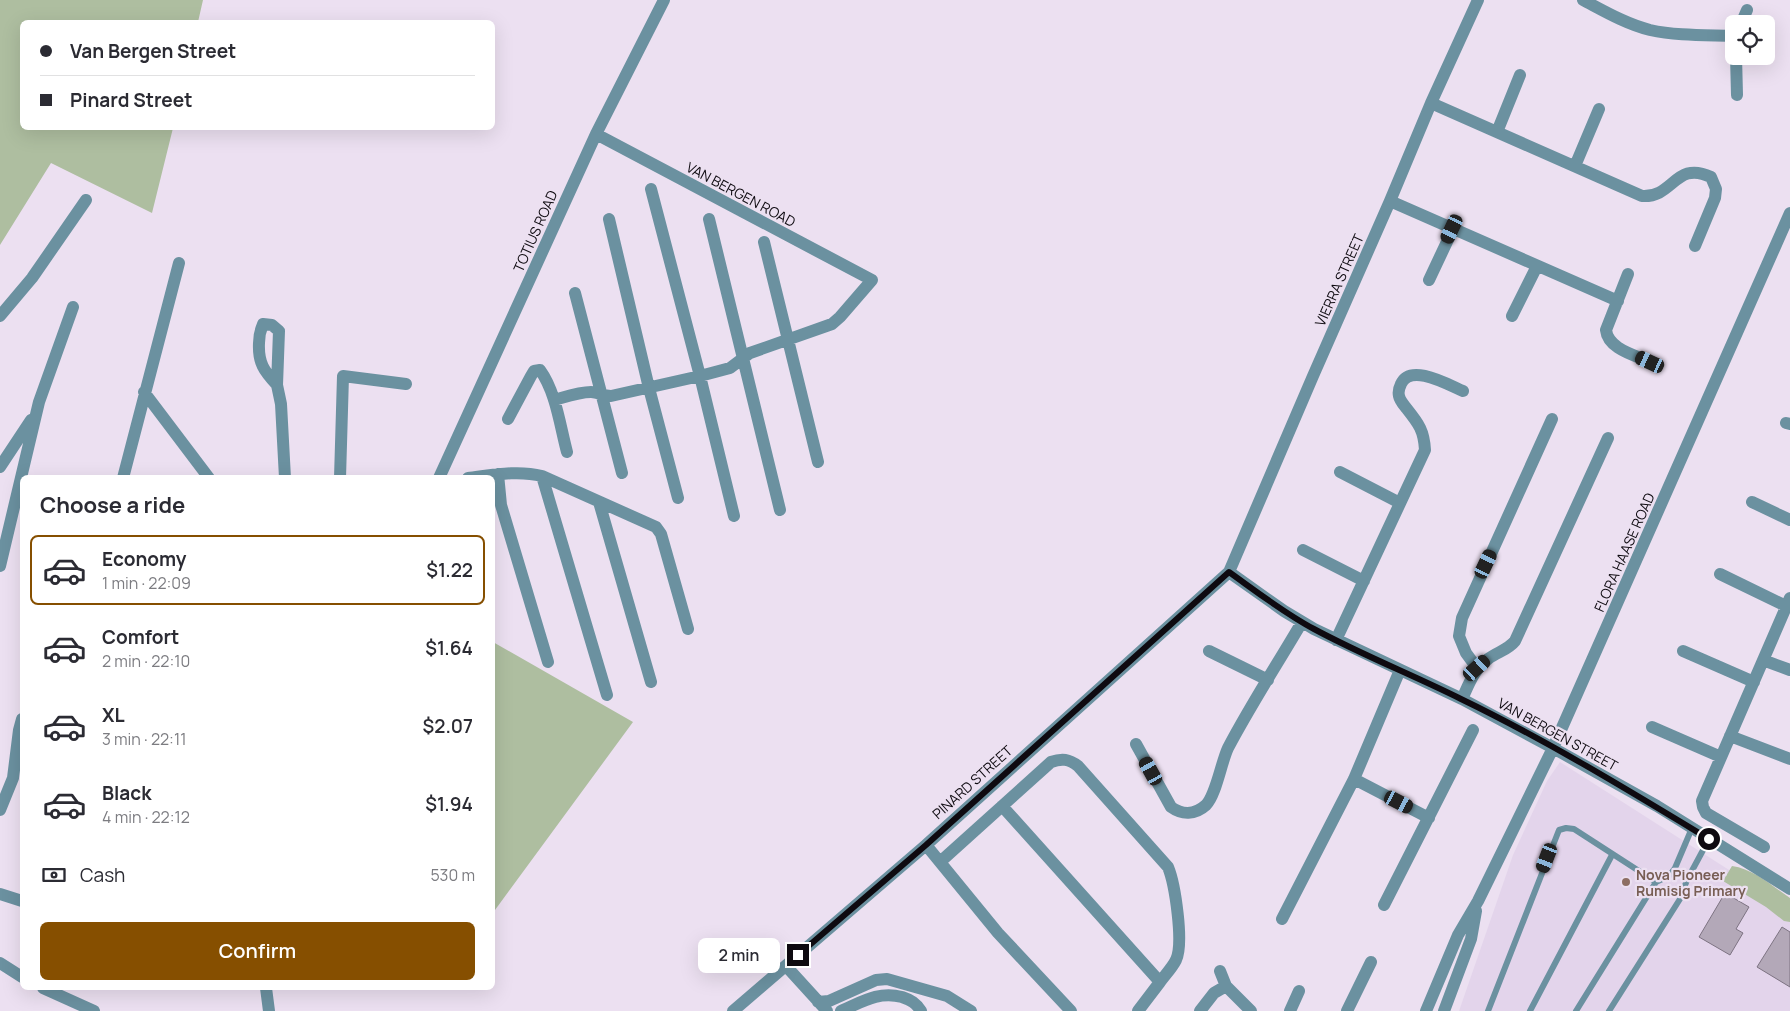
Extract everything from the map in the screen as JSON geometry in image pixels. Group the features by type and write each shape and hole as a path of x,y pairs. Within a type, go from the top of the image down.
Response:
{"street":[{"name":"TOTIUS ROAD","path":"440,475 596,134 664,0"},
{"name":"VIERRA STREET","path":"1229,572 1431,103 1478,0"},
{"path":"1587,1 1616,17 1649,30 1725,36"},
{"path":"1745,15 1747,10"},
{"path":"1736,65 1737,95"},
{"path":"1497,132 1520,75"},
{"path":"1431,103 1642,196 1662,191 1686,172 1701,172 1711,177 1716,189 1715,198 1695,246"},
{"path":"1575,166 1599,110"},
{"name":"VAN BERGEN ROAD","path":"596,134 872,280 832,324 787,341"},
{"path":"651,189 734,516"},
{"path":"0,316 32,278 86,200"},
{"path":"1390,201 1618,301"},
{"name":"FLORA HAASE ROAD","path":"1426,1011 1458,935 1478,901 1553,748 1790,213"},
{"path":"609,219 649,388 678,498"},
{"path":"709,219 780,510"},
{"path":"1429,280 1452,229"},
{"path":"764,242 818,462"},
{"path":"124,475 144,392 180,264"},
{"path":"1512,316 1538,266"},
{"path":"1628,274 1606,330 1606,336 1616,346 1650,362"},
{"path":"576,293 622,473"},
{"path":"22,475 40,402 73,307"},
{"path":"554,400 588,392 596,392 602,396 611,396 700,376 730,368 750,353 787,341"},
{"path":"508,419 534,371 540,370 546,378 554,400 566,452"},
{"path":"1336,640 1424,450 1424,434 1399,396 1399,388 1404,378 1410,374 1418,374 1436,379 1463,391"},
{"path":"340,475 343,376 406,384"},
{"path":"277,385 281,404 284,475"},
{"path":"144,392 207,475"},
{"path":"0,467 30,423 40,402"},
{"path":"1477,668 1466,653 1459,636 1462,618 1552,419"},
{"path":"1462,699 1477,668 1515,641 1608,438"},
{"path":"1340,472 1400,503"},
{"path":"490,475 530,473 542,476 656,527 661,534 688,629"},
{"path":"498,474 496,500 548,662"},
{"path":"542,476 607,695"},
{"path":"0,566 20,484"},
{"path":"599,502 651,682"},
{"path":"1752,502 1790,520"},
{"path":"1303,550 1364,581"},
{"name":"VAN BERGEN STREET","path":"1229,572 1302,622 1462,699 1553,748 1656,806 1790,889"},
{"name":"PINARD STREET","path":"733,1011 926,845 1229,572"},
{"path":"1720,574 1788,602 1702,801 1706,813 1764,847"},
{"path":"1136,744 1171,806 1178,812 1185,814 1202,809 1208,803 1212,794 1228,749 1302,622"},
{"path":"1209,651 1268,680"},
{"path":"1683,651 1754,682"},
{"path":"1763,660 1790,670"},
{"path":"1282,919 1354,780 1400,670"},
{"path":"0,810 17,785 20,726"},
{"path":"1652,727 1721,757"},
{"path":"1384,905 1473,730"},
{"path":"1730,736 1790,759"},
{"path":"940,862 1051,762 1071,761 1078,766 1168,867 1172,878 1179,930 1179,952 1177,959 1138,1011"},
{"path":"1354,780 1429,818"},
{"path":"1002,806 1160,982"},
{"path":"926,845 998,933 1071,1011"},
{"path":"0,894 20,900"},
{"name":"FLORA HAASE ROAD","path":"1444,1011 1471,939 1478,901"},
{"path":"1347,1011 1371,962"},
{"path":"0,963 20,976"},
{"path":"786,966 827,1011"},
{"path":"1220,971 1226,986 1251,1011"},
{"path":"818,1002 829,1001 881,979 887,979 947,996 971,1011"},
{"path":"1200,1011 1214,993 1226,986"},
{"path":"841,1011 880,995 892,994 917,1007 920,988"},
{"path":"48,990 93,1011"},
{"path":"266,990 269,1011"},
{"path":"1290,1011 1299,991"}],"lane":[{"path":"1488,1011 1559,830 1566,828 1574,829 1656,882"},
{"path":"1576,1011 1656,882 1669,876 1675,868 1692,828"},
{"path":"1609,1011 1680,899 1686,880 1709,839"},
{"path":"1530,1011 1612,855"}],"shaded area":[{"name":"Nova Pioneer Rumisig Primary","path":"1560,762 1790,909 1790,1011 1459,1011 1513,855 1547,781"}],"green space":[{"path":"0,0 203,0 198,20 20,20 20,130 173,130 152,213 51,163 0,245"},
{"path":"495,643 633,722 495,910"},
{"path":"1732,866 1755,874 1790,898 1790,922 1784,921 1766,907 1723,881"}],"building":[{"path":"1725,893 1749,907 1736,929 1743,933 1730,955 1699,937"},
{"path":"1782,927 1790,932 1790,987 1757,967"}],"place":[{"name":"Nova Pioneer Rumisig Primary","path":"1626,882"}],"route":[{"path":"798,955 926,845 999,777 1229,572 1284,611 1314,629 1462,699 1588,767 1709,839"}]}
